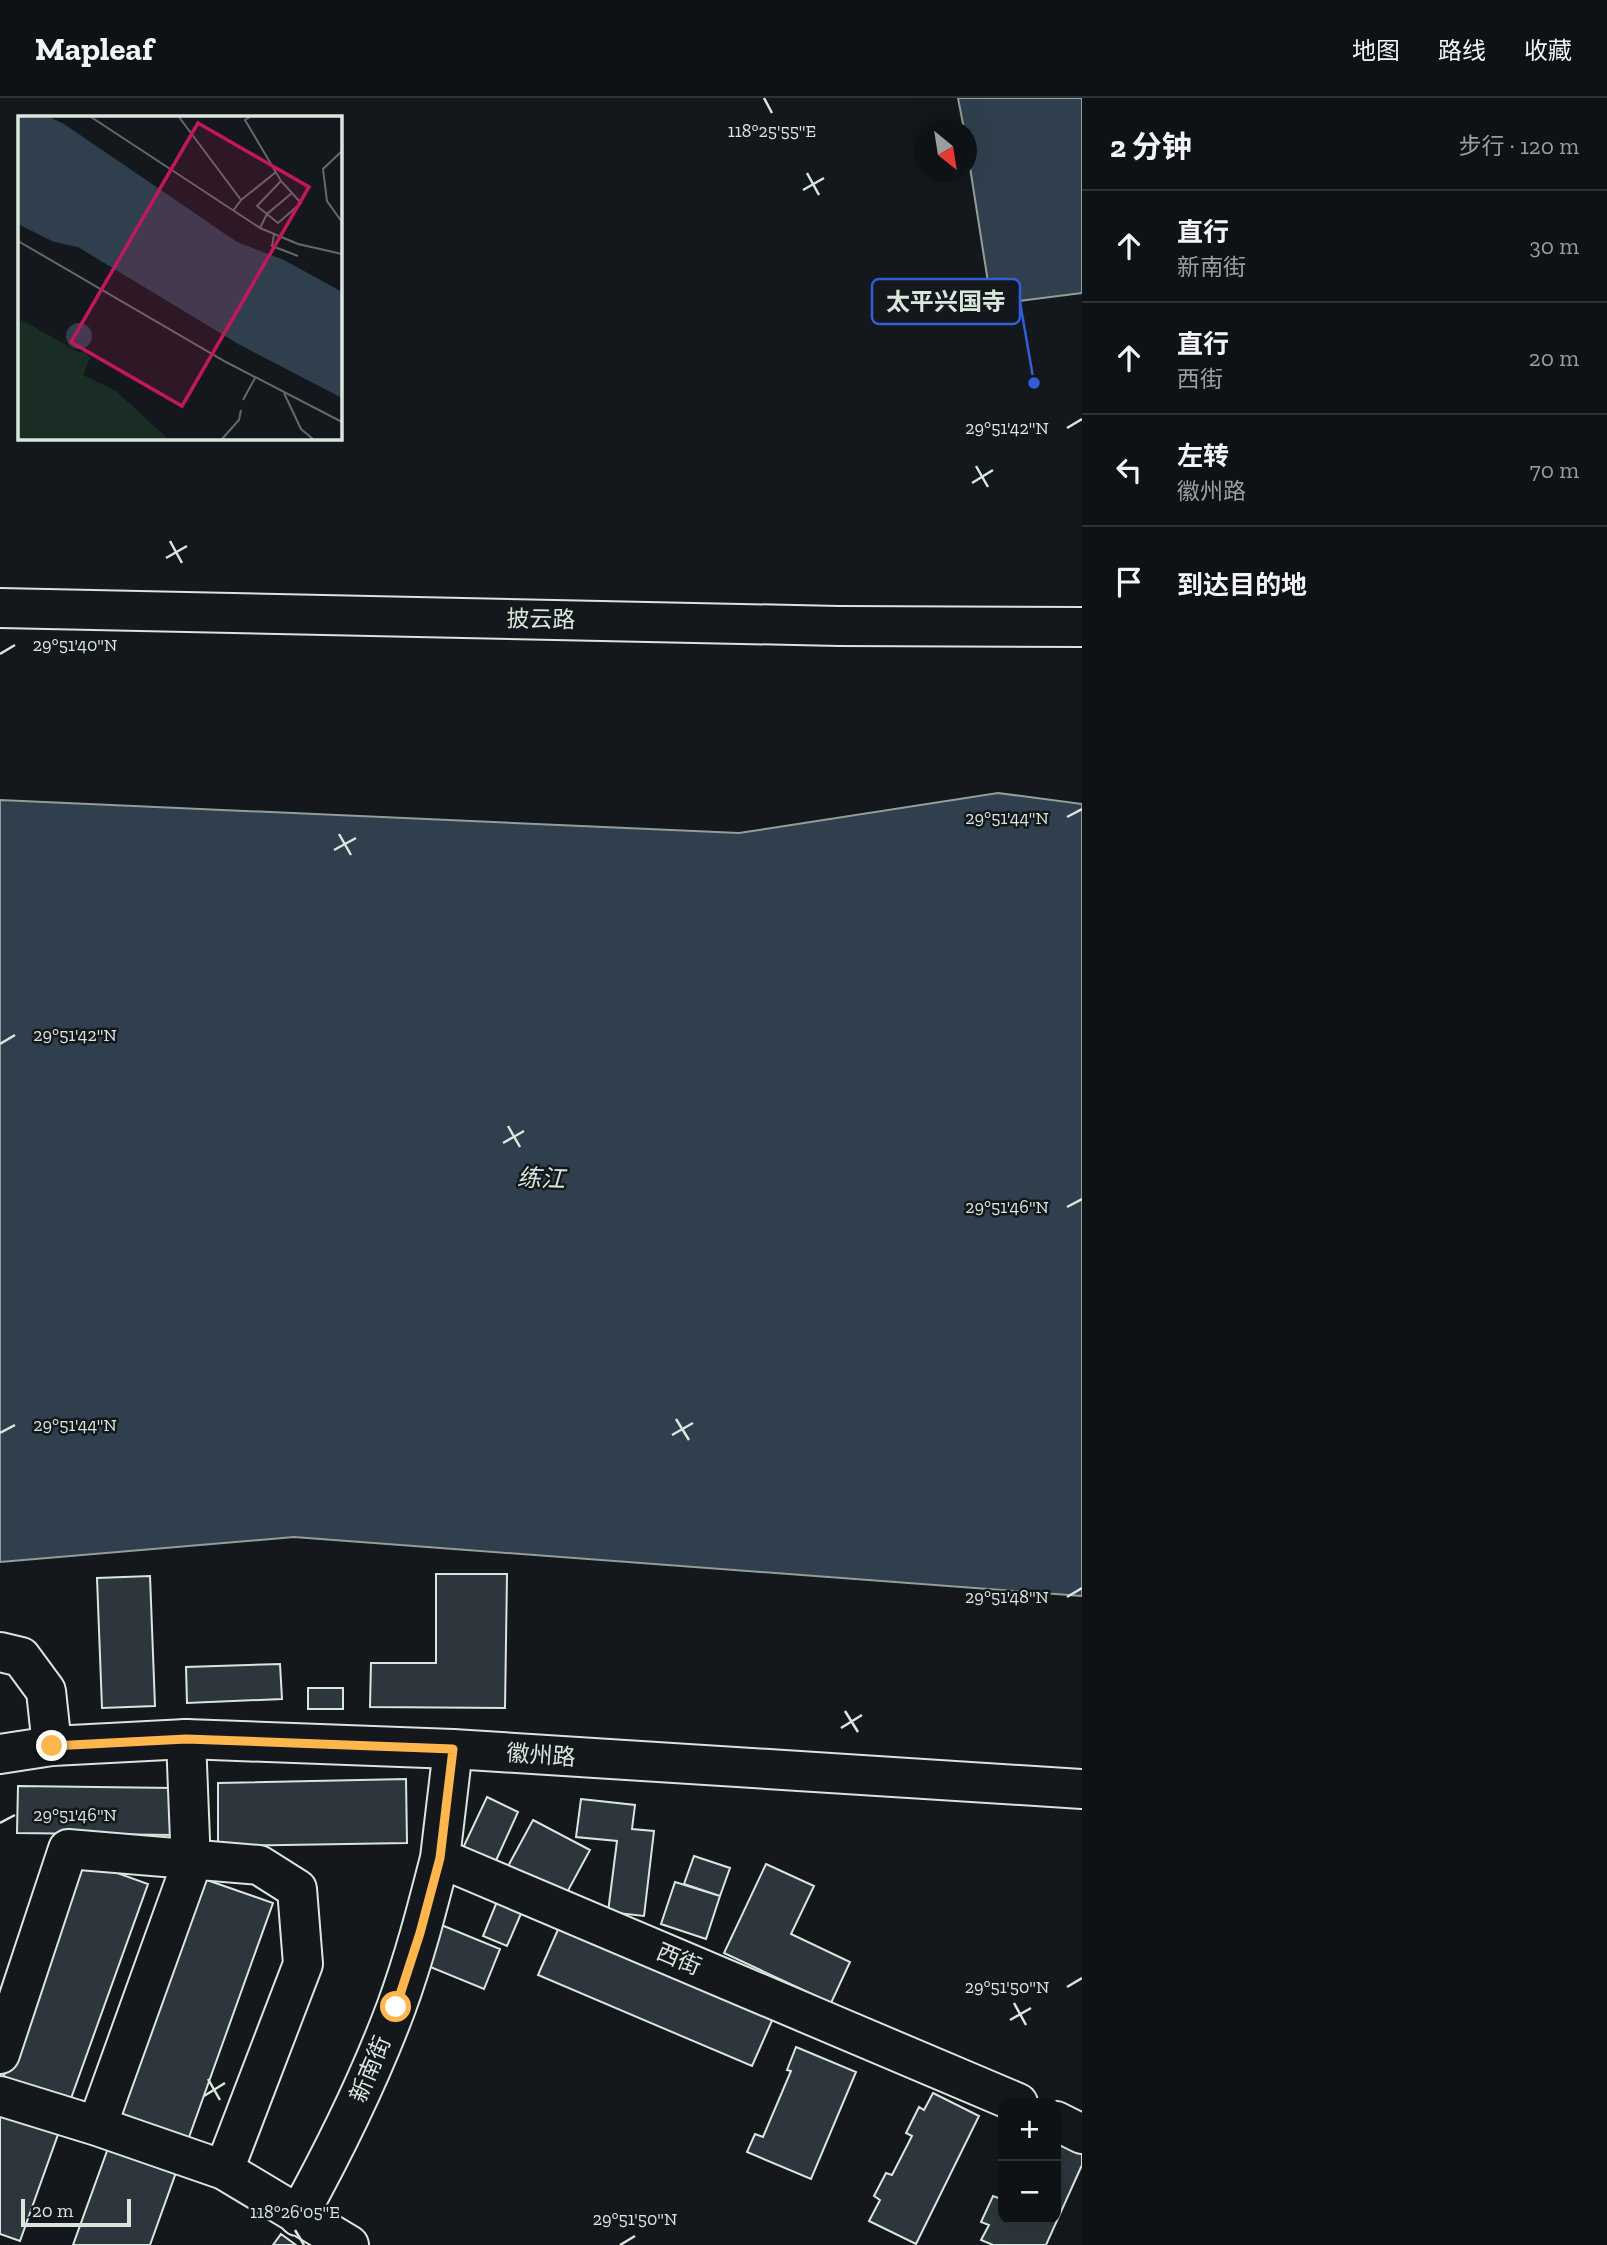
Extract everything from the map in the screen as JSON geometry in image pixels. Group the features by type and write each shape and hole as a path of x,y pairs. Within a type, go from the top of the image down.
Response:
{"street":[{"name":"披云路","path":"0,608 839,626 1082,627"},
{"path":"0,1652 21,1657 46,1691 52,1746"},
{"path":"97,2126 191,1865 186,1739"},
{"name":"徽州路","path":"0,1754 52,1746 186,1739 453,1749 1082,1789"},
{"path":"440,1858 453,1749"},
{"path":"0,2054 68,1849 258,1865 297,1889 303,1964 224,2170"},
{"name":"西街","path":"440,1858 1006,2098"},
{"name":"新南街","path":"298,2216 335,2149 391,2019 420,1933 440,1858"},
{"path":"0,2096 224,2170 349,2245"},
{"path":"1061,2124 1082,2134"}],"water":[{"path":"958,98 1082,98 1082,293 1019,301 990,295 972,182 977,182 977,119 962,119"},
{"name":"练江","path":"998,793 1082,804 1082,1596 294,1537 0,1562 0,800 739,833"}],"building":[{"path":"436,1574 507,1574 505,1708 370,1707 371,1663 436,1663"},
{"path":"150,1576 155,1706 102,1708 97,1578"},
{"path":"280,1664 282,1699 187,1703 186,1667"},
{"path":"308,1688 343,1688 343,1709 308,1709"},
{"path":"406,1779 407,1843 218,1846 218,1783"},
{"path":"18,1786 174,1788 173,1835 17,1833"},
{"path":"487,1797 518,1812 494,1865 462,1850"},
{"path":"581,1799 635,1805 632,1829 654,1831 644,1916 608,1912 617,1841 576,1837"},
{"path":"533,1820 590,1850 564,1898 507,1868"},
{"path":"694,1856 730,1868 720,1896 684,1884"},
{"path":"81,1860 148,1884 69,2104 2,2081"},
{"path":"766,1864 814,1886 791,1934 850,1962 831,2003 724,1953"},
{"path":"204,1879 273,1903 188,2140 120,2116"},
{"path":"675,1882 720,1896 706,1939 661,1924"},
{"path":"498,1899 523,1909 507,1946 483,1936"},
{"path":"439,1924 500,1949 484,1989 423,1964"},
{"path":"560,1925 774,2016 752,2066 538,1975"},
{"path":"796,2047 856,2072 811,2179 747,2152 755,2134 763,2137 791,2071 787,2070"},
{"path":"933,2093 979,2116 916,2244 869,2221 880,2200 874,2196 886,2173 892,2175 912,2136 906,2133 919,2107 924,2110"},
{"path":"0,2104 61,2126 20,2241 0,2234"},
{"path":"111,2140 179,2164 150,2245 73,2245"},
{"path":"1061,2142 1082,2152 1082,2165 1061,2212"},
{"path":"993,2196 998,2198 998,2224 1055,2224 1046,2245 993,2245 981,2240 989,2225 981,2222"},
{"path":"281,2234 296,2245 273,2245"}],"place":[{"name":"太平兴国寺","path":"1034,383"}],"route":[{"path":"52,1746 186,1739 453,1749 440,1858 396,2007"}]}
